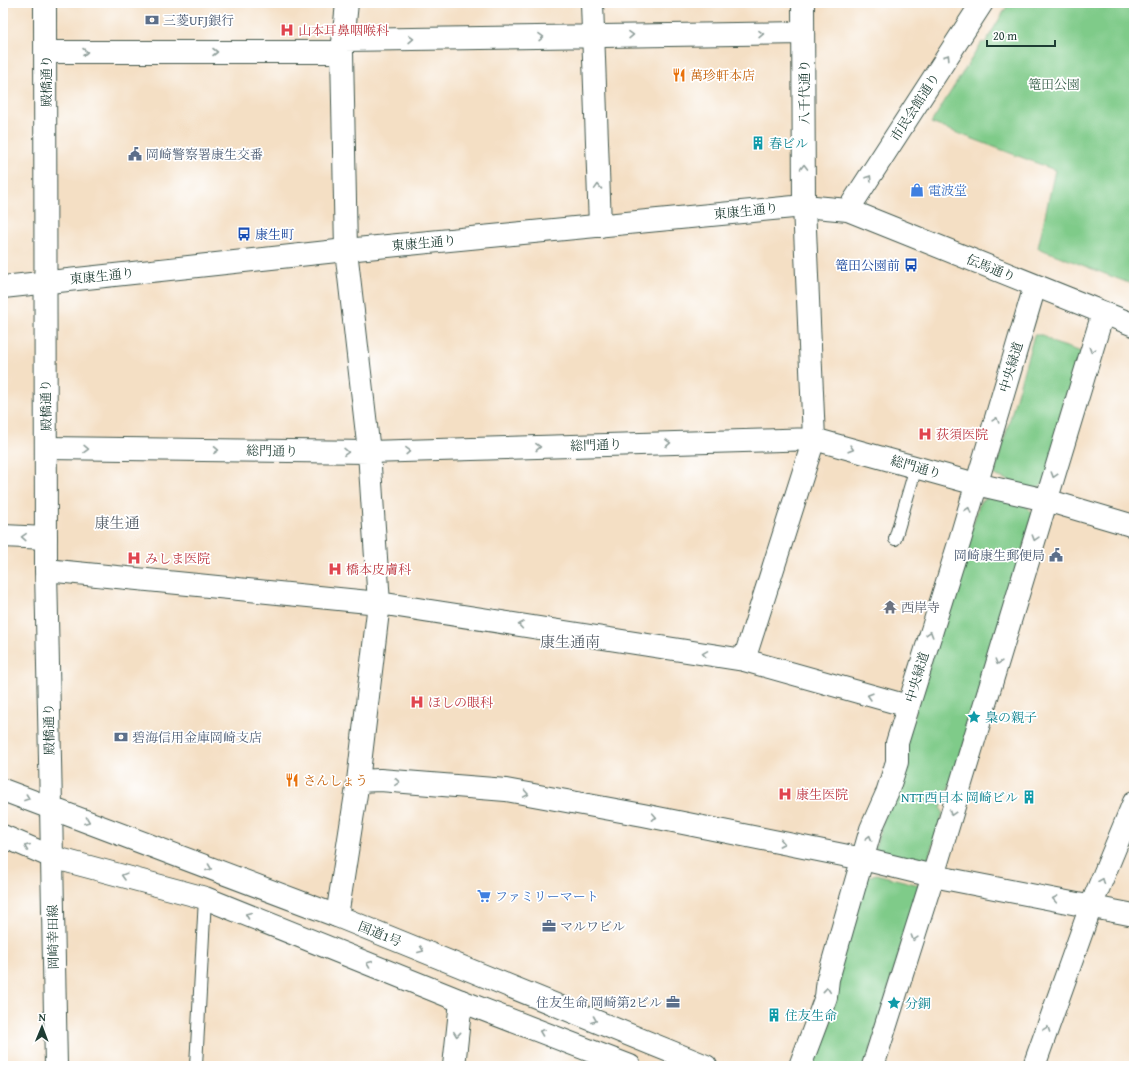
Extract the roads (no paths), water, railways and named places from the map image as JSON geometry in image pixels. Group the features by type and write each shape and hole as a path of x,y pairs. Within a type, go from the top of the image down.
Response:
{"main road":[{"name":"殿橋通り","path":"45,3 44,282 47,448 46,570 51,807"},
{"path":"337,916 358,781 379,603 369,452 346,250 343,46 347,3"},
{"path":"592,3 600,226"},
{"name":"八千代通り","path":"803,3 804,206 814,439"},
{"name":"市民会館通り","path":"848,210 982,3"},
{"path":"46,52 343,46 592,36 804,33"},
{"name":"東康生通り","path":"3,287 346,250 804,206 848,210"},
{"name":"伝馬通り","path":"848,210 1134,326"},
{"name":"中央緑道","path":"800,1066 826,997 828,979 871,829 887,793 897,762 897,743 1035,286"},
{"path":"873,1066 933,876 1103,313"},
{"path":"744,660 814,439"},
{"name":"総門通り","path":"47,448 369,452 814,439 976,484 1046,500 1134,526"},
{"path":"3,536 46,538"},
{"path":"46,570 379,603 744,660 908,706"},
{"path":"358,781 380,780 506,790 643,815 863,860 933,876 1134,915"},
{"name":"国道1号","path":"3,790 337,916 706,1066"},
{"path":"1034,1066 1091,906 1134,802"},
{"name":"岡崎幸田線","path":"51,807 56,1066"},
{"path":"3,836 52,857 205,898 619,1064"},
{"path":"454,1066 461,1001"}],"lane":[{"path":"895,539 916,467"},
{"path":"196,1066 205,898"}],"place":[{"name":"三菱UFJ銀行","path":"152,20"},
{"name":"山本耳鼻咽喉科","path":"287,30"},
{"name":"萬珍軒本店","path":"679,75"},
{"name":"春ビル","path":"758,143"},
{"name":"岡崎警察署康生交番","path":"135,154"},
{"name":"電波堂","path":"917,190"},
{"name":"康生町","path":"244,234"},
{"name":"篭田公園前","path":"911,265"},
{"name":"荻須医院","path":"925,434"},
{"name":"岡崎康生郵便局","path":"1056,555"},
{"name":"みしま医院","path":"134,558"},
{"name":"橋本皮膚科","path":"335,569"},
{"name":"西岸寺","path":"890,607"},
{"name":"ほしの眼科","path":"417,702"},
{"name":"梟の親子","path":"974,717"},
{"name":"碧海信用金庫岡崎支店","path":"121,737"},
{"name":"さんしょう","path":"292,780"},
{"name":"康生医院","path":"785,794"},
{"name":"NTT西日本 岡崎ビル","path":"1029,797"},
{"name":"ファミリーマート","path":"484,896"},
{"name":"マルワビル","path":"549,926"},
{"name":"住友生命 岡崎第2ビル","path":"673,1002"},
{"name":"分銅","path":"894,1003"},
{"name":"住友生命","path":"774,1015"}],"district":[{"name":"康生通","path":"117,522"},
{"name":"康生通南","path":"570,641"}],"park label":[{"name":"篭田公園","path":"1054,84"}]}
